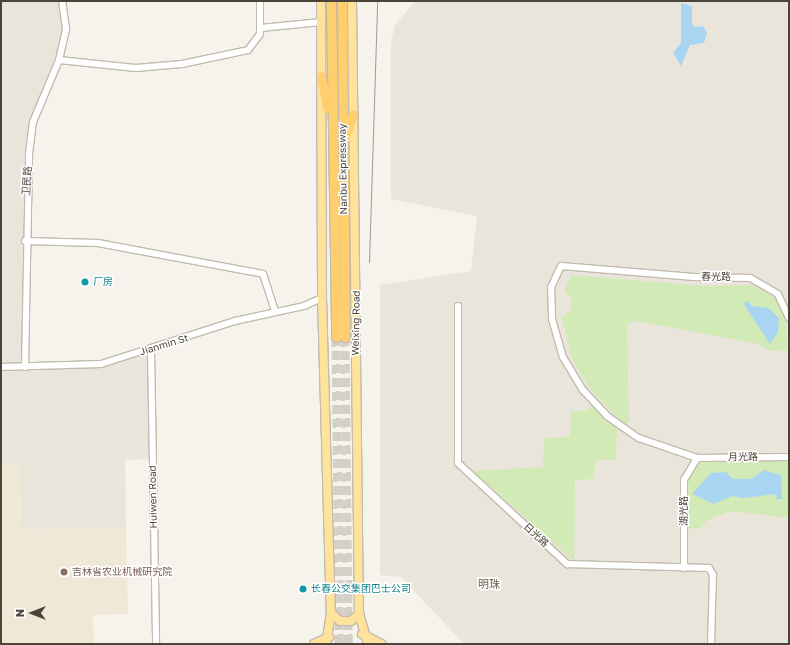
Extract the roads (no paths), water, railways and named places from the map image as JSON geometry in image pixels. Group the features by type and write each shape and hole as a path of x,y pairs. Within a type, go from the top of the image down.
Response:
{"highway":[{"name":"Nanbu Expressway","path":"331,1 331,131 341,337 343,144 342,1"},
{"path":"321,76 331,131"},
{"path":"343,144 353,114"}],"main road":[{"path":"314,644 327,640 331,613 322,298 321,1"},
{"name":"Weixing Road","path":"354,3 353,114 359,614 362,634 368,644"},
{"path":"331,613 340,621 351,621 359,614"},
{"path":"362,634 382,644"}],"street":[{"name":"卫民路","path":"25,367 25,241 33,122 59,60 66,30 62,1"},
{"path":"59,60 136,68 182,64 248,50 261,28 260,1"},
{"path":"261,28 321,22"},
{"path":"25,241 98,243 264,274 275,311"},
{"name":"春光路","path":"697,458 639,438 607,416 583,390 563,357 551,304 551,287 561,266 624,269 694,277 750,278 778,294 789,318"},
{"name":"Jianmin St","path":"1,367 84,366 151,350 275,311 304,306 322,298"},
{"name":"日光路","path":"458,306 458,463 567,564 709,568 713,574 711,644"},
{"name":"Huiwen Road","path":"151,350 156,644"},
{"name":"月光路","path":"697,458 789,457"},
{"name":"湖光路","path":"684,568 684,480 697,458"}],"water":[{"path":"681,3 692,6 692,23 695,27 703,26 707,33 704,43 690,45 681,66 673,53 681,43"},
{"path":"748,301 752,306 768,308 779,318 778,332 770,344 743,303"},
{"path":"764,470 781,475 782,499 773,499 778,497 775,494 744,498 732,496 714,504 692,494 711,473 726,472 733,479 751,479"}],"tunnel":[{"path":"336,337 339,644"},
{"path":"345,337 348,644"}],"tram line":[{"path":"369,262 377,1"}],"place":[{"name":"厂房","path":"85,282"},
{"name":"吉林省农业机械研究院","path":"64,572"},
{"name":"长春公交集团巴士公司","path":"303,589"}],"district":[{"name":"明珠","path":"489,584"}]}
